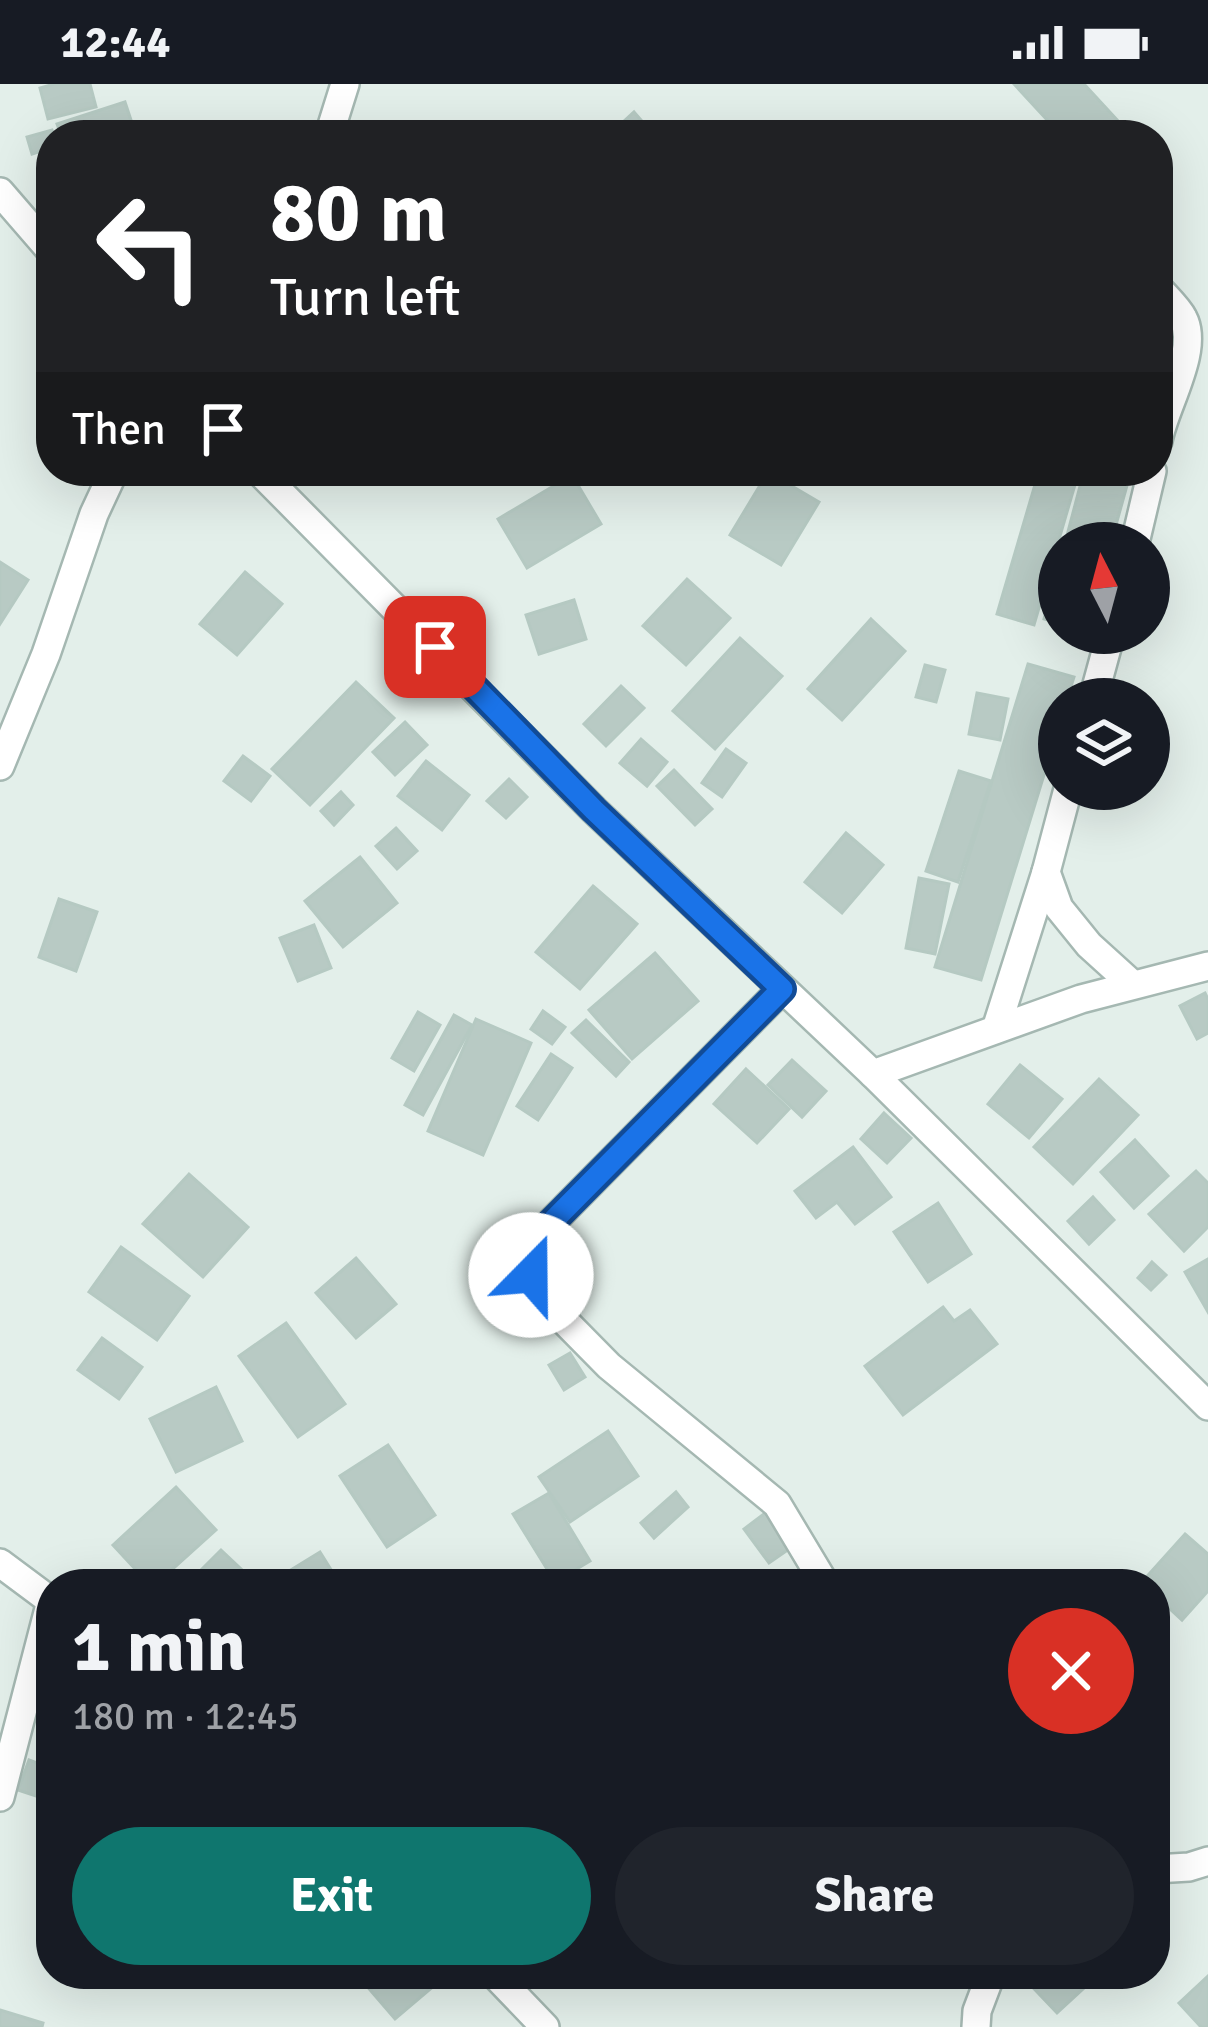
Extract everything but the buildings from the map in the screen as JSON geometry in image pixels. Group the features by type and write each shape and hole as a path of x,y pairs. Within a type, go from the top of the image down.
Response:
{"street":[{"path":"334,120 345,84"},
{"path":"0,193 36,233"},
{"path":"1173,306 1185,321 1187,352 1173,389"},
{"path":"0,766 107,486"},
{"path":"275,486 594,810 873,1074 1208,1406"},
{"path":"1140,522 1148,486"},
{"path":"996,1029 1062,810"},
{"path":"1046,872 1060,908 1089,945 1132,984"},
{"path":"873,1074 1132,984 1208,966"},
{"path":"782,989 536,1238 531,1275 538,1294 609,1366 777,1504 816,1569"},
{"path":"0,1563 36,1589"},
{"path":"0,1797 36,1658"},
{"path":"1170,1868 1208,1862"},
{"path":"508,1989 545,2027"},
{"path":"976,2027 985,1989"}],"route":[{"path":"435,647 594,810 782,989 536,1238 531,1275"}]}
